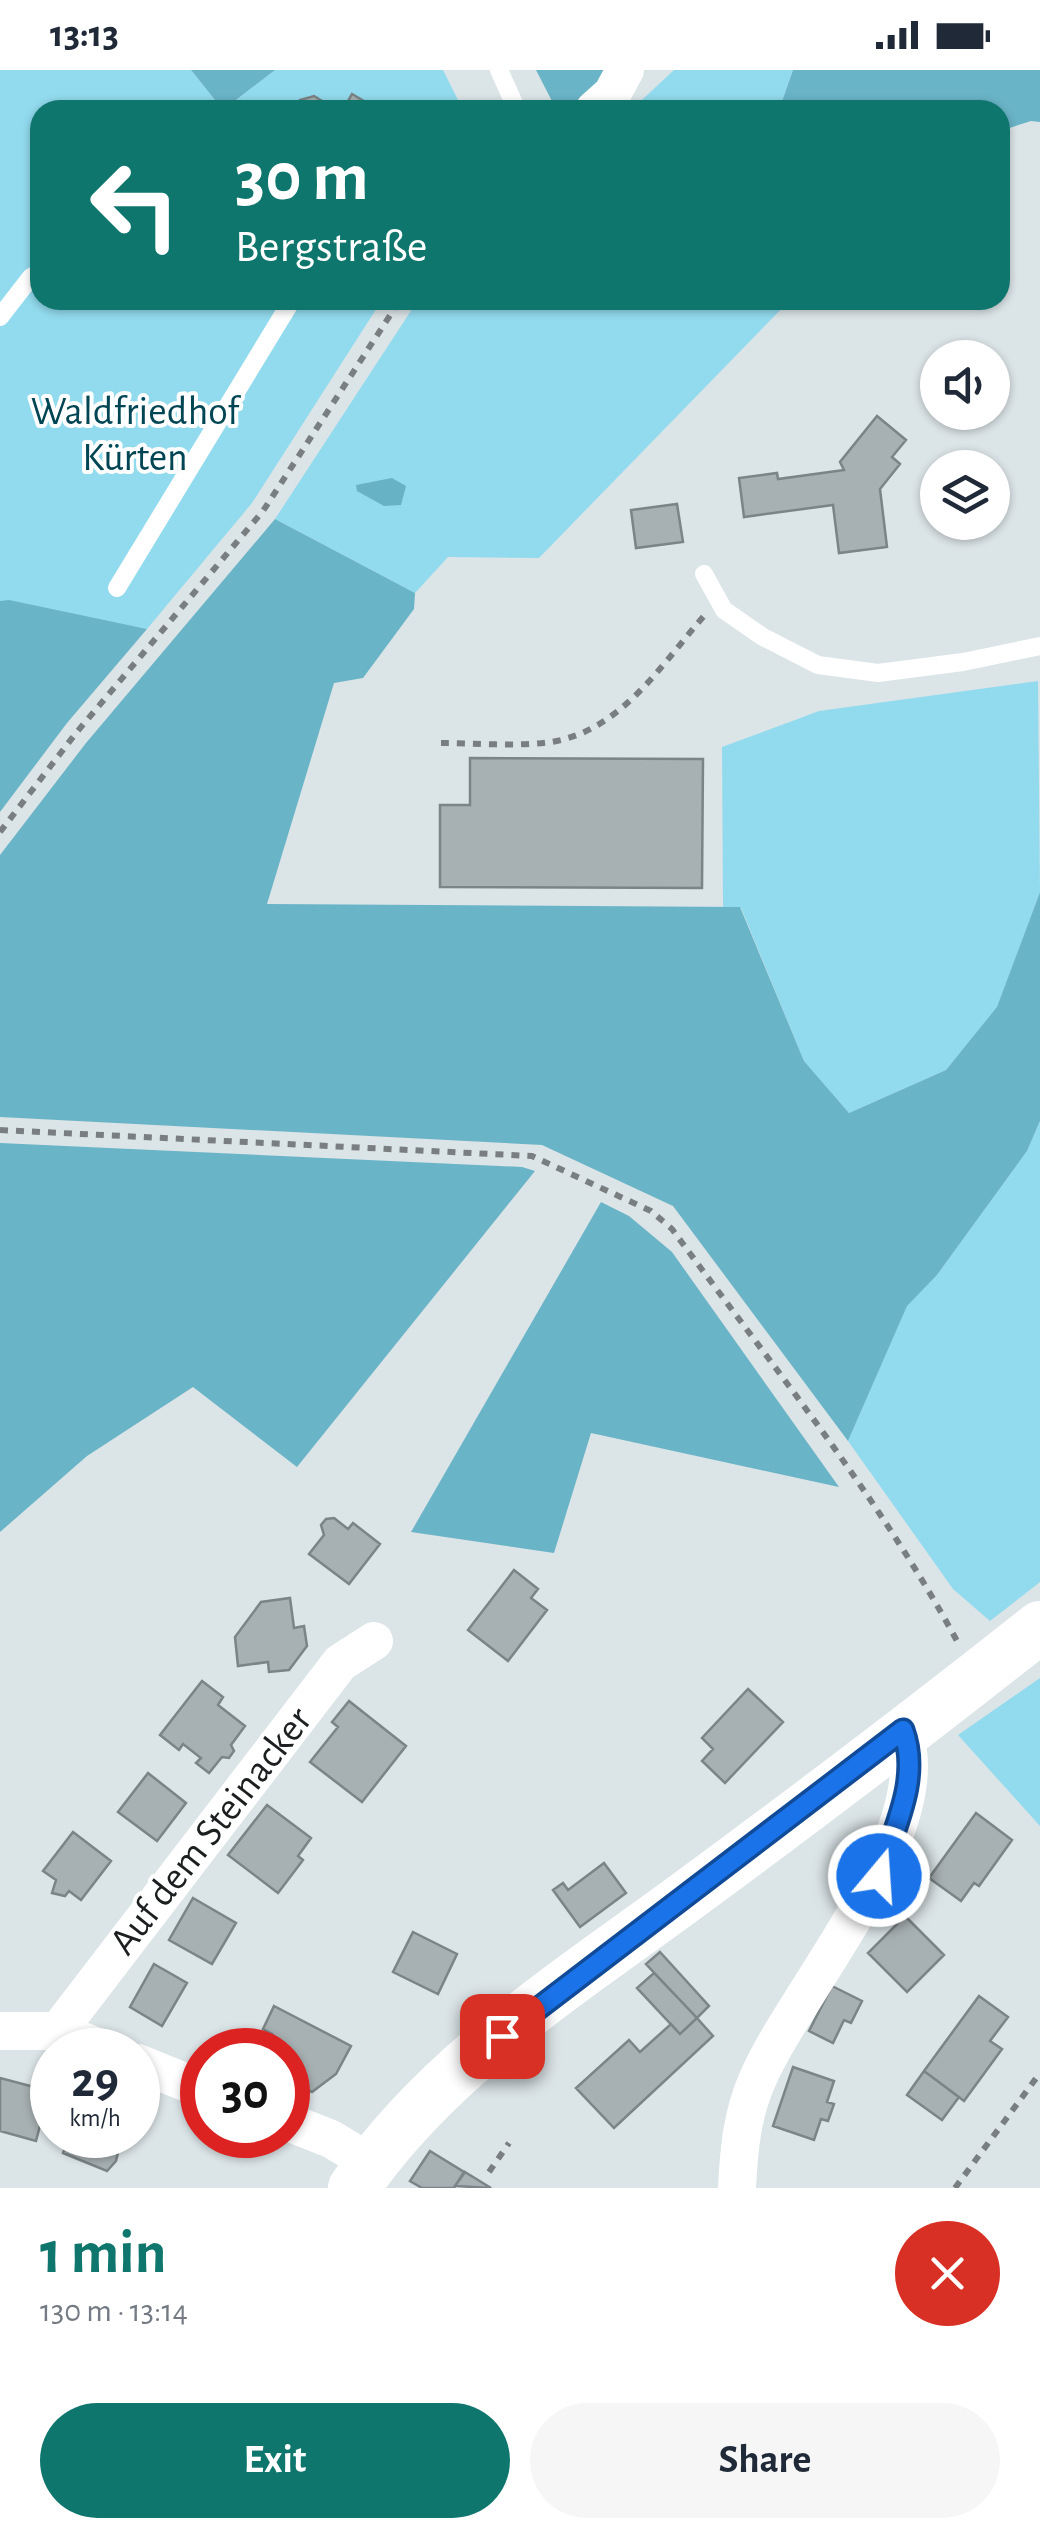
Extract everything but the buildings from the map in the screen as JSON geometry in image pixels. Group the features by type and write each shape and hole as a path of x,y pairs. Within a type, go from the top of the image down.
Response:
{"main road":[{"path":"363,2175 446,2084 530,2012 1040,1627"}],"street":[{"path":"605,100 625,70"},
{"name":"Auf dem Steinacker","path":"60,2028 340,1664 374,1641"},
{"path":"737,2188 740,2134 758,2077 805,1991 879,1876 911,1770 903,1730"},
{"path":"0,2031 30,2031"},
{"path":"310,2131 331,2139 363,2175"}],"lane":[{"path":"499,70 512,100"},
{"path":"0,317 30,278"},
{"path":"116,588 286,310"},
{"path":"704,574 724,610 763,637 818,666 878,673 963,662 1040,646"}],"path":[{"path":"0,832 76,733 264,511 394,310"},
{"path":"441,743 550,742 594,730 623,710 718,599"},
{"path":"0,1130 532,1156 651,1210 672,1229 844,1464 935,1601 976,1678"},
{"path":"955,2188 1040,2073"},
{"path":"489,2172 509,2144"}],"green space":[{"name":"Waldfriedhof Kürten","path":"0,70 191,70 215,100 30,100 30,310 376,310 252,503 147,629 0,601"},
{"path":"275,70 443,70 458,100 236,100"},
{"path":"674,70 793,70 782,100 642,100"},
{"path":"411,310 780,310 539,558 448,557 415,593 275,519"},
{"path":"1038,681 1040,892 997,1008 946,1070 849,1113 804,1061 741,908 723,907 722,747 819,711"},
{"path":"1040,1121 1040,1582 990,1621 953,1589 848,1441 907,1305 937,1275 1027,1151"},
{"path":"1040,1678 1040,1826 958,1735"}],"shaded area":[{"path":"191,70 275,70 236,100 215,100"},
{"path":"536,70 608,70 592,100 551,100"},
{"path":"793,70 1040,70 1040,122 1010,128 1010,100 782,100"},
{"path":"392,478 406,486 401,505 384,506 357,491 356,485"},
{"path":"275,519 415,593 414,609 363,678 334,683 267,904 740,907 804,1061 849,1113 946,1070 997,1007 1040,892 1040,1121 1027,1151 937,1275 907,1306 848,1441 673,1206 542,1145 0,1117 0,855 86,743"},
{"path":"0,601 147,629 67,723 0,812"},
{"path":"0,1143 522,1167 535,1171 297,1467 193,1387 87,1456 0,1532"},
{"path":"601,1202 629,1216 672,1252 839,1487 591,1433 554,1553 411,1532"}],"route":[{"path":"502,2036 903,1730 910,1750 908,1789 879,1876"}]}
